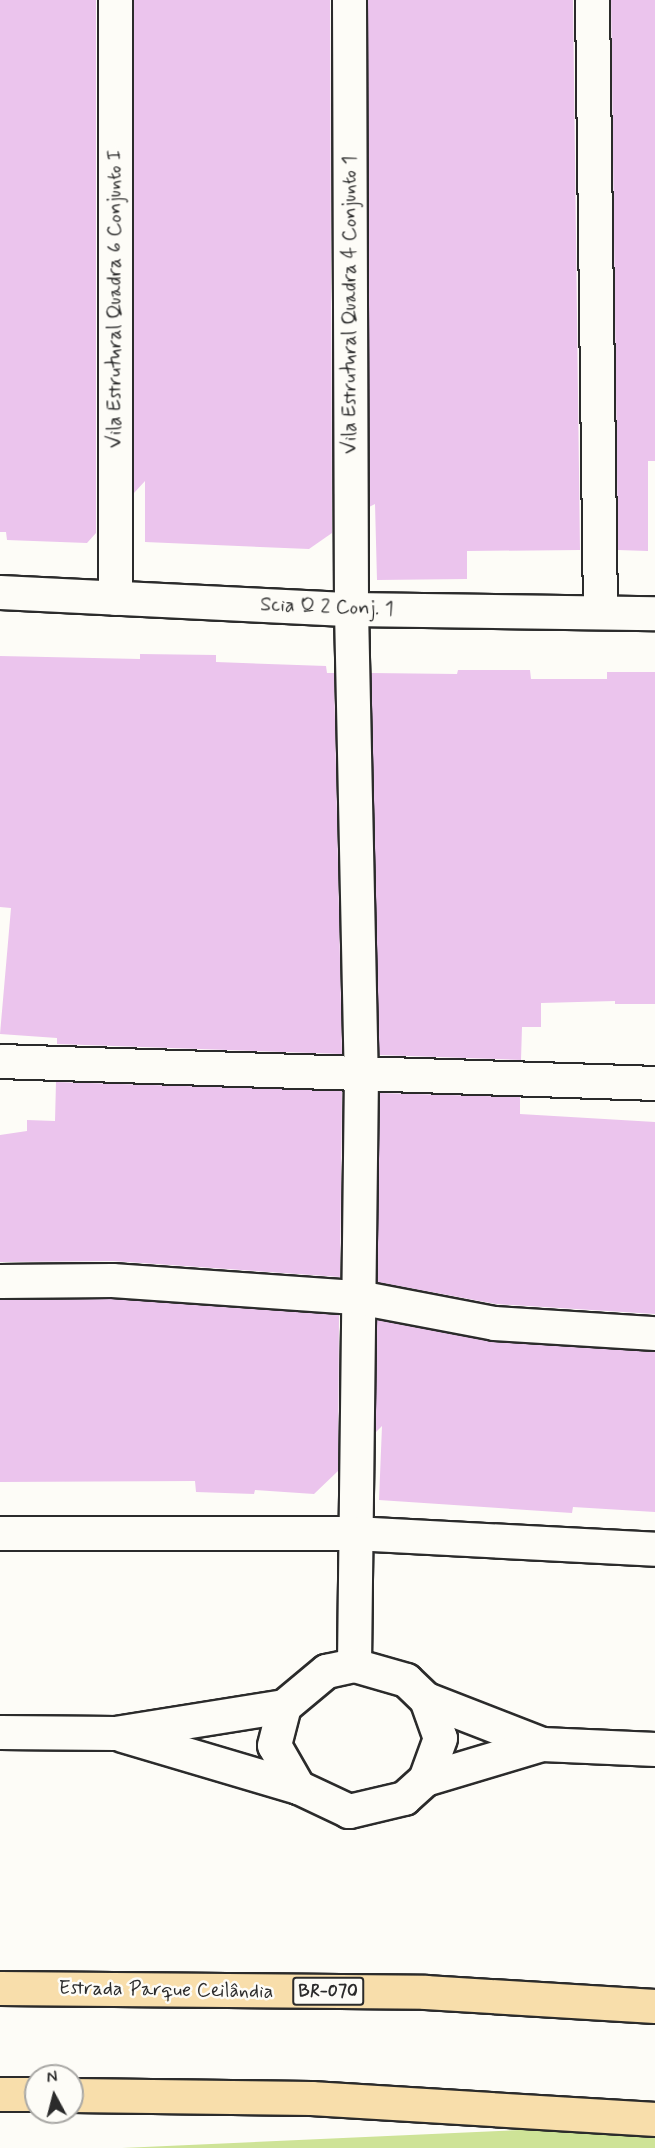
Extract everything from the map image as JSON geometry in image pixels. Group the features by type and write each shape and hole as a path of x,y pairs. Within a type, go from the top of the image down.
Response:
{"highway":[{"name":"Estrada Parque Ceilândia","path":"0,1988 425,1992 655,2006"},
{"path":"0,2094 24,2094"},
{"path":"84,2095 311,2098 655,2119"}],"street":[{"name":"Vila Estrutural Quadra 6 Conjunto I","path":"115,0 115,598"},
{"name":"Vila Estrutural Quadra 4 Conjunto 1","path":"349,0 351,609 361,1074 353,1533 354,1665"},
{"path":"592,0 600,612"},
{"name":"Scia Q 2 Conj. 1","path":"0,592 351,609 655,613"},
{"path":"0,1061 655,1083"},
{"path":"0,1281 112,1280 358,1297 494,1323 655,1333"},
{"path":"0,1533 353,1533 655,1549"},
{"path":"0,1732 115,1733 284,1706 326,1671 354,1665 406,1680 426,1699 542,1744 655,1749"},
{"path":"425,1779 440,1738 426,1699"},
{"path":"284,1706 274,1745 298,1787"},
{"path":"115,1733 298,1787 349,1811 404,1798 425,1779 542,1744"}],"green space":[{"path":"655,2124 655,2148 122,2148"}],"building":[{"path":"0,0 96,0 96,533 87,543 7,540 6,532 0,532"},
{"path":"134,0 330,0 332,533 309,549 145,542 145,481 134,493"},
{"path":"368,0 573,0 580,550 467,551 467,579 377,580 375,504 369,507"},
{"path":"611,0 655,0 655,461 648,461 648,551 618,550"},
{"path":"140,654 216,655 216,662 326,666 327,673 334,673 342,1054 57,1044 57,1038 0,1034 11,908 0,907 0,656 140,659"},
{"path":"458,670 530,670 531,679 607,679 607,672 655,672 655,1004 615,1004 615,1001 541,1003 541,1027 522,1027 521,1060 379,1055 371,673 457,674"},
{"path":"56,1082 342,1091 340,1277 113,1261 0,1262 0,1135 27,1131 27,1120 55,1121"},
{"path":"380,1093 520,1097 520,1114 655,1122 655,1314 496,1304 377,1282"},
{"path":"111,1299 339,1315 338,1471 314,1494 255,1490 254,1494 196,1492 195,1481 0,1482 0,1300"},
{"path":"377,1320 493,1342 655,1352 655,1512 573,1507 572,1513 379,1500 382,1426 375,1433"}]}
